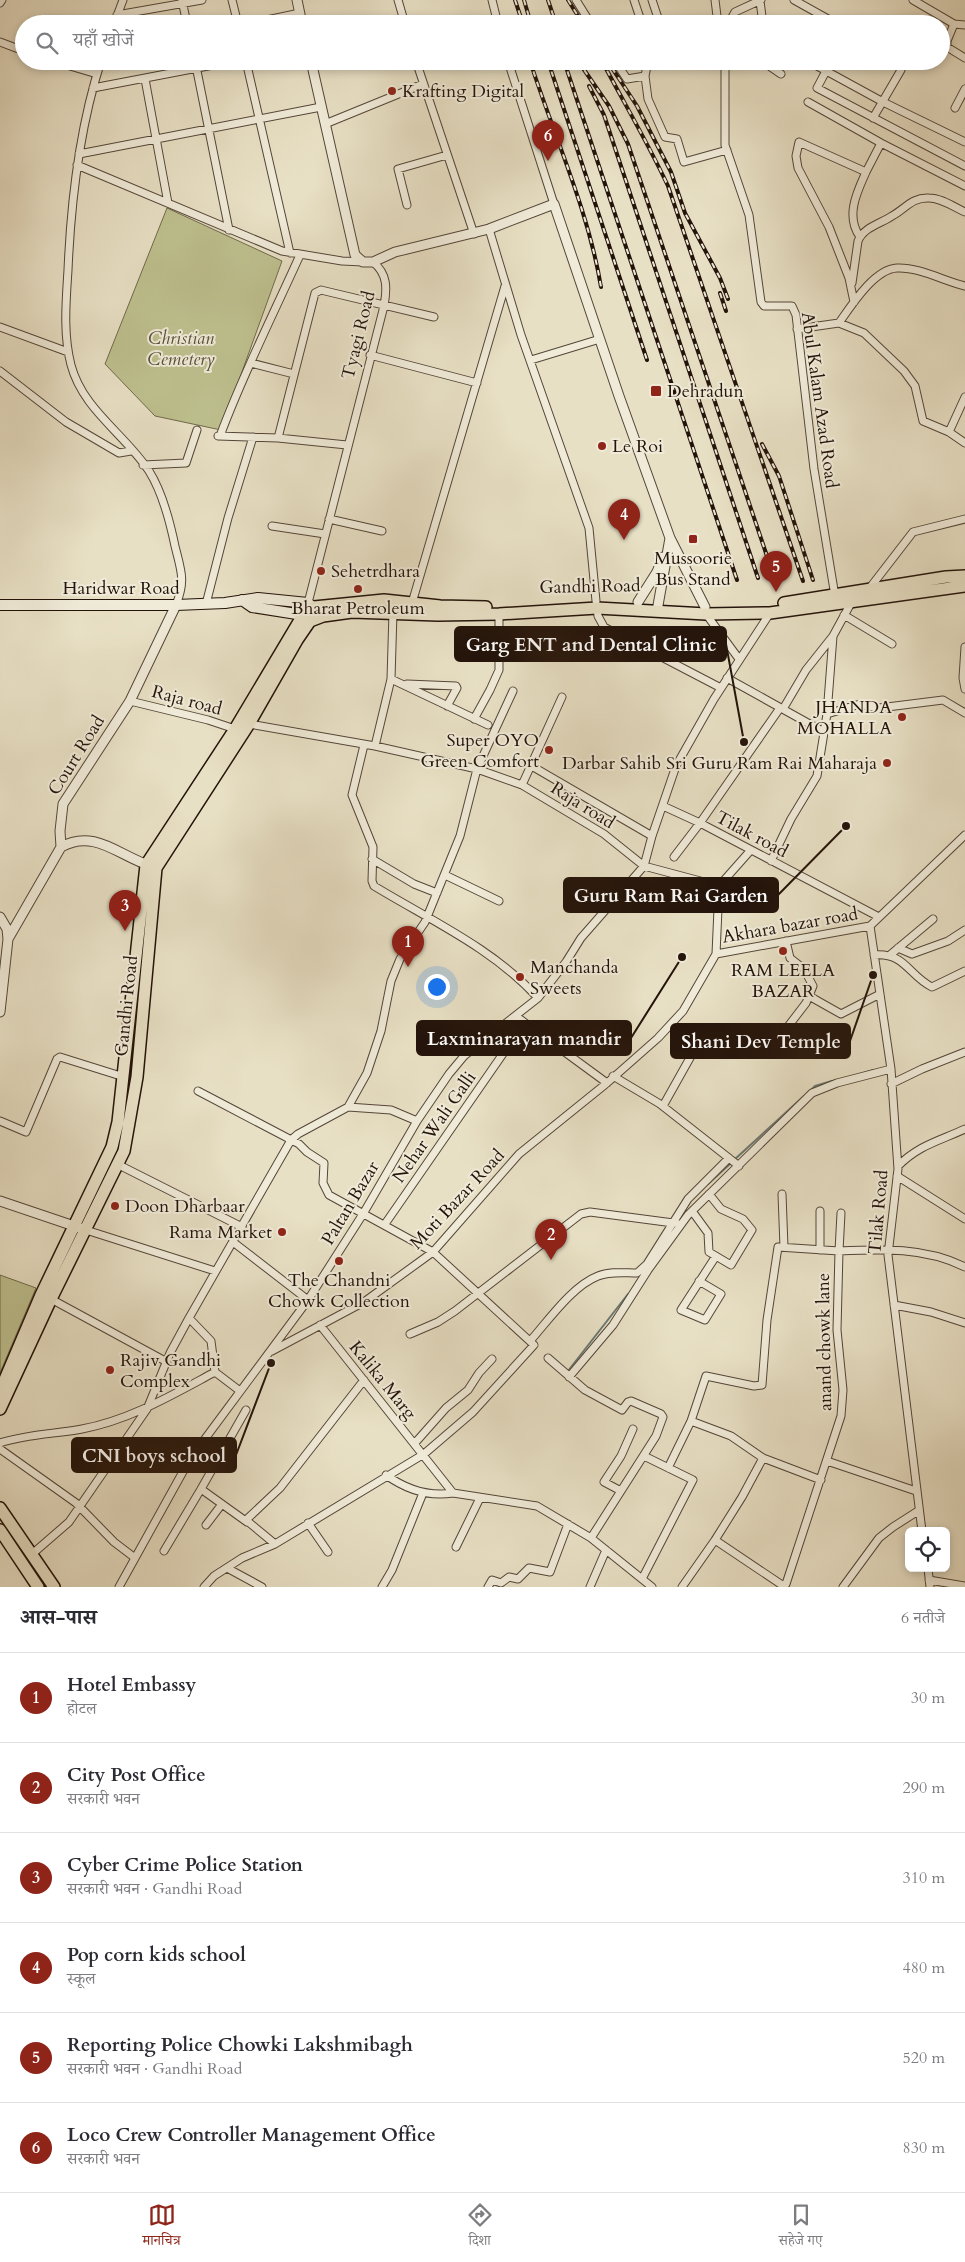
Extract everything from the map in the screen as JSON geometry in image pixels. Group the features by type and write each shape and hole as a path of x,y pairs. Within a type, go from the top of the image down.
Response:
{"main road":[{"path":"867,596 946,577 965,576"},
{"path":"867,596 965,586"},
{"name":"Gandhi Road","path":"706,610 769,605 834,596 867,596"},
{"name":"Gandhi Road","path":"311,605 384,600 494,607 597,605 770,613 850,603 867,596"},
{"name":"Haridwar Road","path":"0,605 176,605 206,604 258,598 311,605"},
{"name":"Haridwar Road","path":"242,600 252,606 307,618"},
{"name":"Gandhi Road","path":"0,1392 42,1295 112,1147 118,1122 151,866 235,729 307,618 352,612 438,615 499,614 638,602 658,607"},
{"path":"307,618 311,605 323,616"},
{"name":"Gandhi Road","path":"0,1409 51,1299 124,1151 137,1077 151,866 249,724 297,640 307,618"},
{"path":"0,1508 54,1587"},
{"path":"0,1530 38,1587"}],"street":[{"path":"121,1 117,15 182,2 202,0"},
{"path":"232,0 236,15"},
{"path":"290,15 300,13 297,0"},
{"path":"398,0 402,15"},
{"path":"492,0 496,15"},
{"path":"576,0 585,15"},
{"path":"634,0 639,15"},
{"path":"652,0 657,15"},
{"path":"715,0 717,15"},
{"path":"794,0 821,15"},
{"path":"913,0 939,15"},
{"path":"733,15 735,12 760,1 762,15"},
{"path":"182,2 185,15"},
{"path":"950,22 965,25"},
{"path":"950,34 954,24"},
{"path":"0,42 15,48"},
{"path":"950,49 965,58"},
{"path":"83,70 97,74"},
{"path":"99,70 79,154 72,200 66,313 68,352 72,367 88,400 150,474 170,521 183,582 176,605"},
{"path":"93,88 196,70 229,230"},
{"path":"248,70 290,253"},
{"path":"312,70 355,254 363,262"},
{"path":"419,70 474,234"},
{"path":"511,70 554,204 670,538 706,610 739,659"},
{"path":"621,70 627,79 645,76"},
{"path":"646,70 645,76 650,105 665,137 677,139 684,162 727,150"},
{"name":"Abul Kalam Azad Road","path":"725,70 727,150 749,215 760,302 764,306 792,306 796,315 814,468 834,596"},
{"path":"775,70 781,74"},
{"path":"873,118 901,70"},
{"path":"965,142 883,102 826,71 817,88 965,166"},
{"path":"145,79 168,204"},
{"path":"325,124 423,84"},
{"path":"955,108 965,89"},
{"path":"808,102 881,143 965,186"},
{"path":"79,154 321,107"},
{"path":"854,302 852,287 829,227 798,168 796,156 799,142 866,172"},
{"path":"852,287 860,236 854,224 854,207 857,192 881,143"},
{"path":"407,205 398,169 448,155"},
{"path":"77,165 229,230 290,253 363,262 373,262 395,252 474,234 554,204"},
{"path":"860,236 906,205 919,199 936,199 965,212"},
{"path":"489,229 505,285 589,528 598,616 604,627 721,688"},
{"path":"300,255 251,363 236,391 218,436 278,438 347,445"},
{"name":"Tyagi Road","path":"311,605 325,534 384,306 386,282 381,268 373,262"},
{"path":"839,323 854,302 880,274 894,268 913,270 965,286"},
{"path":"412,603 505,285"},
{"path":"278,438 315,293 325,290 434,317"},
{"path":"797,329 839,323 861,331 883,348 915,386 924,421 948,432 965,443"},
{"path":"0,327 68,352"},
{"path":"531,360 600,339"},
{"path":"370,355 435,370 477,383"},
{"path":"251,363 294,374"},
{"path":"0,371 66,422 119,452 131,450"},
{"path":"948,432 965,397"},
{"path":"144,465 186,463 197,430"},
{"path":"206,604 228,518 252,437"},
{"path":"329,519 382,531"},
{"path":"867,596 913,532 965,519"},
{"path":"272,526 325,534"},
{"path":"638,602 657,572 670,538"},
{"path":"658,607 670,538"},
{"path":"674,857 781,709 806,670 833,636 850,603"},
{"name":"Court Road","path":"0,1012 8,939 61,846 60,831 63,804 130,701 176,605"},
{"path":"375,746 391,679 394,612"},
{"path":"644,866 652,836 676,766 727,678 770,613"},
{"path":"474,719 499,670 499,614"},
{"path":"844,615 892,644"},
{"path":"771,861 791,819 817,776 827,714 833,636"},
{"path":"965,647 963,678 965,689"},
{"path":"727,678 824,732"},
{"path":"391,679 488,725"},
{"path":"402,684 456,686 457,688 447,706"},
{"path":"348,1107 367,1073 381,1030 391,981 400,959 427,918 460,836 477,769 513,691"},
{"path":"522,786 530,764 562,697"},
{"path":"827,714 860,704 879,708 943,700 965,713"},
{"name":"Raja road","path":"130,701 208,720 235,729"},
{"name":"Raja road","path":"249,724 375,746 477,769 522,786 604,834 644,866 720,886"},
{"path":"364,745 352,795 373,847 372,881 374,886 487,954 521,979 538,998"},
{"path":"530,764 652,836"},
{"name":"Tilak road","path":"663,806 700,823 879,917"},
{"path":"870,926 965,835"},
{"path":"61,846 74,840 91,840 151,866"},
{"path":"716,954 720,886 750,850"},
{"path":"372,860 406,880 437,893"},
{"name":"Paltan Bazar","path":"119,1587 190,1459 308,1300 363,1214 417,1121 449,1074 464,1056 491,1034 517,1017 538,998 566,962 581,938 644,866"},
{"path":"445,875 499,901"},
{"path":"0,917 7,928 8,939"},
{"path":"890,955 933,919"},
{"name":"Akhara bazar road","path":"716,954 870,926"},
{"name":"Tilak Road","path":"870,926 891,1068 898,1176 889,1249 894,1306 921,1527"},
{"path":"898,948 912,954 948,941 965,930"},
{"path":"662,1106 700,1040 705,1038 727,1050 739,1046 752,1029 773,1046 809,996 812,983 804,969 790,958 786,941"},
{"name":"Moti Bazar Road","path":"270,1352 364,1302 433,1252 520,1154 607,1083 658,1038 683,1011 716,954"},
{"path":"874,954 890,955 905,963 910,970 932,986 965,971"},
{"path":"809,996 841,1014 880,994"},
{"path":"517,1017 607,1083"},
{"name":"Nehar Wali Galli","path":"385,1224 510,1045 528,1026"},
{"path":"891,1081 940,1056 965,1048"},
{"path":"891,1081 965,1052"},
{"path":"0,1121 26,1132 57,1059 60,1057 124,1077"},
{"path":"569,1377 612,1325 648,1270 692,1211 812,1093 837,1083 891,1068"},
{"path":"613,1076 662,1106 739,1166"},
{"path":"198,1091 291,1140 324,1164 323,1183 329,1195 433,1252 534,1345 473,1412 424,1454 386,1475 275,1544 242,1558 214,1576 204,1587"},
{"path":"31,1555 68,1522 80,1507 147,1409 166,1362 188,1318 291,1140 298,1134 348,1107 391,1110 417,1121"},
{"path":"898,1166 911,1153 935,1140 965,1130"},
{"path":"530,1341 561,1306 598,1276 613,1273 637,1273 647,1264 688,1199 729,1158"},
{"path":"118,1164 242,1227"},
{"path":"898,1176 965,1219"},
{"path":"692,1211 708,1233 709,1252 731,1265 752,1230 743,1219 721,1210 709,1194"},
{"path":"782,1194 784,1247"},
{"path":"0,1201 215,1271"},
{"path":"820,1211 820,1250"},
{"path":"410,1334 438,1322 581,1214 590,1212 681,1224"},
{"path":"668,1468 691,1421 706,1376 754,1386 762,1385 767,1320 778,1247 839,1251 841,1213"},
{"path":"233,1242 308,1300"},
{"name":"anand chowk lane","path":"715,1540 784,1585 821,1480 841,1416 843,1390 837,1330 839,1251 889,1249 921,1252 965,1267"},
{"path":"699,1281 721,1294 705,1320 680,1310 699,1281 716,1256"},
{"path":"51,1299 166,1362"},
{"path":"894,1306 931,1312 965,1323"},
{"path":"188,1318 211,1341 215,1372 240,1391"},
{"name":"Kalika Marg","path":"320,1325 453,1493"},
{"path":"548,1358 593,1396 622,1410 631,1401 661,1414 662,1421 656,1436 591,1538"},
{"path":"415,1443 446,1408 468,1390 479,1373 492,1360"},
{"path":"0,1443 15,1438 84,1429 147,1409 215,1372"},
{"path":"247,1522 246,1520 280,1488 364,1380"},
{"path":"164,1552 246,1410"},
{"path":"691,1421 731,1436 763,1458 821,1480"},
{"path":"621,1491 604,1482 621,1456 633,1429"},
{"path":"0,1449 80,1507 114,1542 135,1558"},
{"path":"642,1579 693,1482 692,1479 644,1456"},
{"path":"682,1587 715,1540 763,1458"},
{"path":"827,1461 916,1491"},
{"path":"386,1475 400,1485 423,1494 453,1493 538,1506 591,1538 652,1587"},
{"path":"201,1489 275,1544"},
{"path":"382,1587 392,1570 423,1494"},
{"path":"456,1546 480,1498"},
{"path":"206,1525 222,1504"},
{"path":"843,1586 879,1538 918,1511"},
{"path":"308,1523 328,1552"},
{"path":"488,1587 492,1580 501,1583 510,1577 518,1579 529,1568 550,1572 568,1524"},
{"path":"590,1587 599,1570 606,1550"},
{"path":"227,1568 262,1587"},
{"path":"930,1583 965,1586"}],"green space":[{"name":"Christian Cemetery","path":"167,208 282,261 221,430 155,416 105,364"},
{"path":"0,1275 36,1288 0,1373"}],"waterway":[{"path":"864,1073 873,1070"},
{"path":"810,1091 815,1086 832,1081"},
{"path":"734,1160 804,1096"},
{"path":"708,1184 731,1163"},
{"path":"568,1371 628,1294"}],"railway":[{"path":"515,0 520,15"},
{"path":"524,0 528,15"},
{"path":"548,0 553,15"},
{"path":"568,0 577,15"},
{"path":"533,70 588,229 601,287"},
{"path":"551,70 647,360"},
{"path":"567,70 737,580"},
{"path":"584,70 609,106 628,144 773,574"},
{"path":"607,70 668,186 803,581"},
{"path":"613,70 637,106 671,172 685,213 720,278 728,299"},
{"path":"589,86 604,115 758,578"},
{"path":"720,293 726,311"},
{"path":"762,444 779,476 813,580"}],"place":[{"name":"Krafting Digital","path":"392,91"},
{"name":"Loco Crew Controller Management Office","path":"548,161"},
{"name":"Dehradun","path":"656,391"},
{"name":"Le Roi","path":"602,446"},
{"name":"Mussoorie Bus Stand","path":"693,539"},
{"name":"Pop corn kids school","path":"624,540"},
{"name":"Sehetrdhara","path":"321,571"},
{"name":"Bharat Petroleum","path":"358,589"},
{"name":"Reporting Police Chowki Lakshmibagh","path":"776,592"},
{"name":"JHANDA MOHALLA","path":"902,717"},
{"name":"Garg ENT and Dental Clinic","path":"744,742"},
{"name":"Super OYO Green Comfort","path":"549,750"},
{"name":"Darbar Sahib Sri Guru Ram Rai Maharaja","path":"887,763"},
{"name":"Guru Ram Rai Garden","path":"846,826"},
{"name":"Cyber Crime Police Station","path":"125,931"},
{"name":"RAM LEELA BAZAR","path":"783,951"},
{"name":"Laxminarayan mandir","path":"682,957"},
{"name":"Hotel Embassy","path":"408,967"},
{"name":"Shani Dev Temple","path":"873,975"},
{"name":"Manchanda Sweets","path":"520,977"},
{"name":"Doon Dharbaar","path":"115,1206"},
{"name":"Rama Market","path":"282,1232"},
{"name":"City Post Office","path":"551,1260"},
{"name":"The Chandni Chowk Collection","path":"339,1261"},
{"name":"CNI boys school","path":"271,1363"},
{"name":"Rajiv Gandhi Complex","path":"110,1370"}]}
